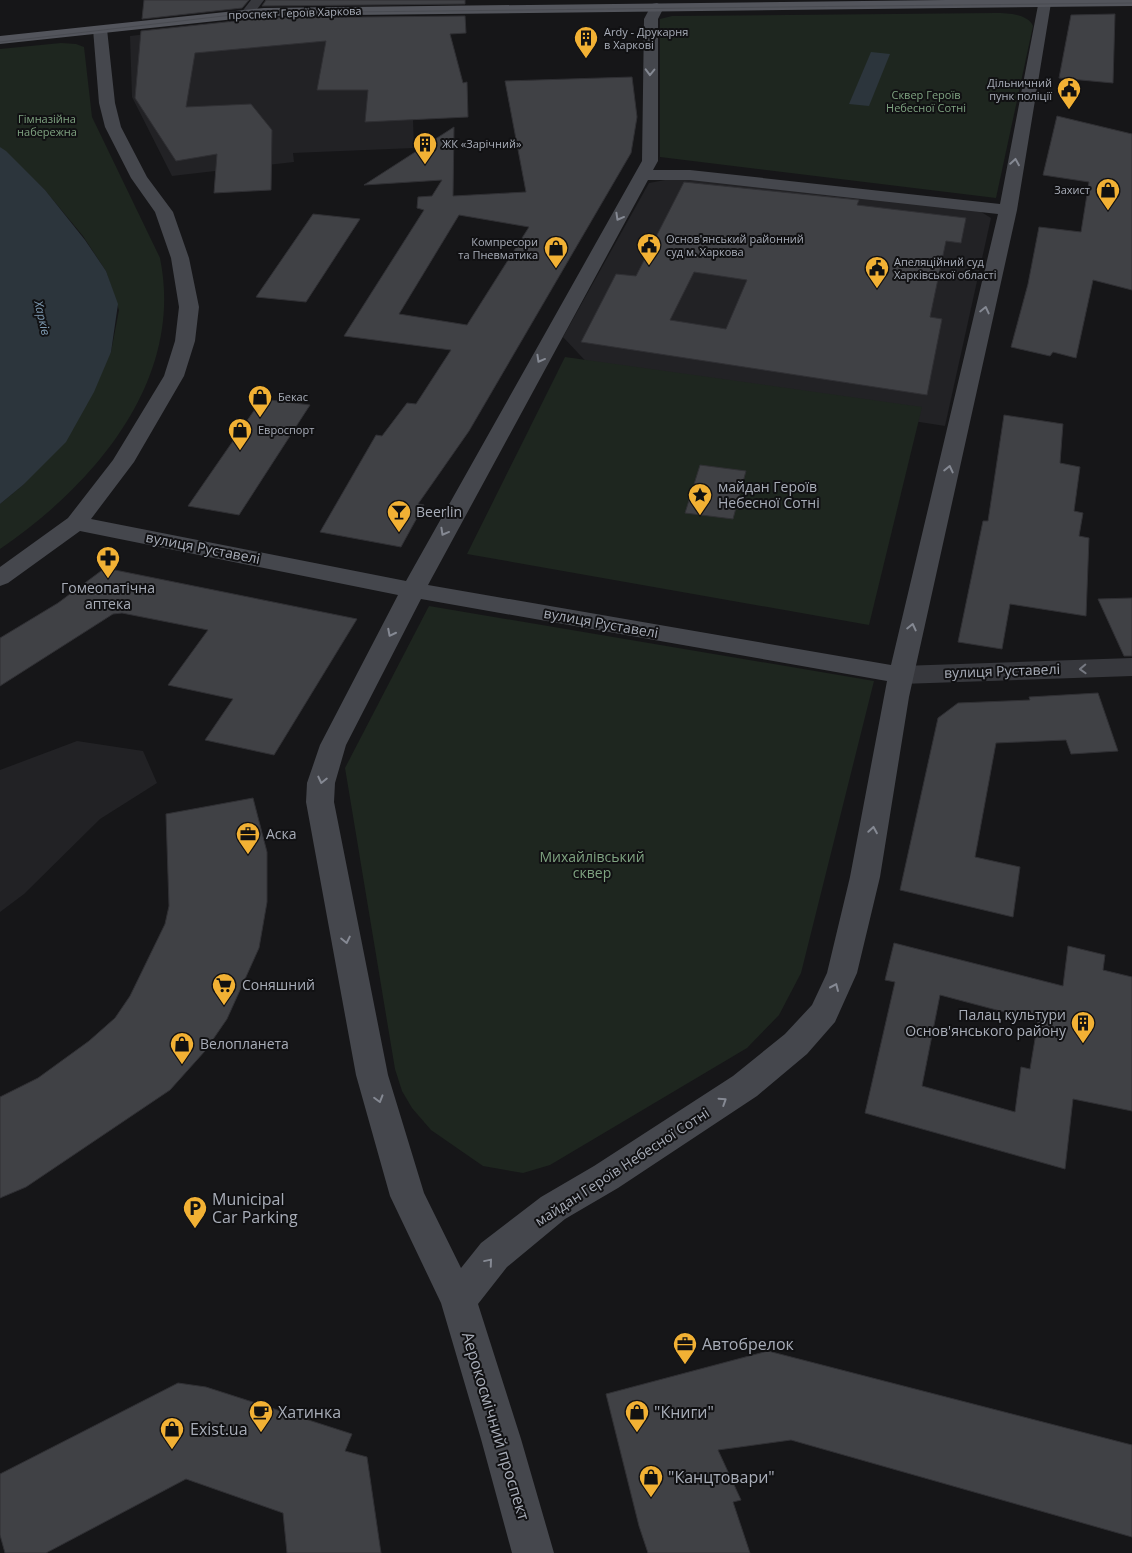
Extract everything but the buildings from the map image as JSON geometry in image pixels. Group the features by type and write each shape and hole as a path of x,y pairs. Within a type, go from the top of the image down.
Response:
{"main road":[{"name":"майдан Героїв Небесної Сотні","path":"458,1300 494,1256 553,1208 606,1177 745,1086 796,1044 824,1013 842,973 866,877 901,674 1008,210 1044,2"},
{"name":"проспект Героїв Харкова","path":"0,40 247,13 659,4 1132,2"},
{"path":"458,1300 407,1196 372,1076 320,802 321,783 333,745 412,590 650,161 651,19 659,4"},
{"path":"0,578 76,522 124,462 174,376 185,341 189,307 180,258 164,212 139,178 113,127 107,103 100,29"},
{"path":"642,175 690,175 1008,210"},
{"name":"вулиця Руставелі","path":"76,522 412,590 901,674"},
{"name":"Аерокосмічний проспект","path":"458,1300 534,1553"}],"street":[{"path":"247,13 258,0"},
{"name":"вулиця Руставелі","path":"901,674 1132,667"}],"shaded area":[{"path":"381,19 368,90 365,121 413,120 414,148 293,153 294,162 172,176 132,97 130,36 270,20"},
{"path":"681,177 978,210 991,218 945,426 595,371 563,337 649,183"},
{"path":"77,741 143,751 157,783 100,819 24,894 0,912 0,770"}],"green space":[{"name":"Сквер Героїв Небесної Сотні","path":"996,13 1022,17 1027,19 1033,26 996,198 660,157 660,19 672,16"},
{"name":"Гімназійна набережна","path":"61,43 76,44 84,47 92,117 160,258 164,303 159,346 145,387 125,425 99,461 68,494 35,523 0,549 0,504 23,485 111,352 119,310 106,271 83,236 44,189 0,147 0,49"},
{"path":"565,357 922,407 869,625 467,554"},
{"name":"Михайлівський сквер","path":"429,606 874,681 801,973 779,1015 747,1048 550,1165 523,1173 483,1166 431,1130 412,1108 402,1091 395,1069 345,768"}],"water":[{"path":"871,52 890,54 869,106 849,104"},
{"name":"Харків","path":"0,147 45,190 85,240 106,271 118,304 111,352 94,392 66,442 23,485 0,504"}],"tram line":[{"path":"0,42 232,15 264,13 1132,3"}],"place":[{"name":"Ardy - Друкарня в Харкові","path":"586,59"},
{"name":"Дільничний пунк поліції","path":"1069,110"},
{"name":"ЖК «Зарічний»","path":"425,165"},
{"name":"Захист","path":"1108,211"},
{"name":"Основ'янський районний суд м. Харкова","path":"649,266"},
{"name":"Компресори та Пневматика","path":"556,269"},
{"name":"Апеляційний суд Харківської області","path":"877,289"},
{"name":"Бекас","path":"260,418"},
{"name":"Евроспорт","path":"240,451"},
{"name":"майдан Героїв Небесної Сотні","path":"700,516"},
{"name":"Beеrlin","path":"399,533"},
{"name":"Гомеопатічна аптека","path":"108,579"},
{"name":"Аска","path":"248,855"},
{"name":"Соняшний","path":"224,1006"},
{"name":"Палац культури Основ'янського району","path":"1083,1044"},
{"name":"Велопланета","path":"182,1065"},
{"name":"Municipal Car Parking","path":"195,1229"},
{"name":"Автобрелок","path":"685,1365"},
{"name":"Хатинка","path":"261,1433"},
{"name":"\"Книги\"","path":"637,1433"},
{"name":"Exist.ua","path":"172,1450"},
{"name":"\"Канцтовари\"","path":"651,1498"}]}
